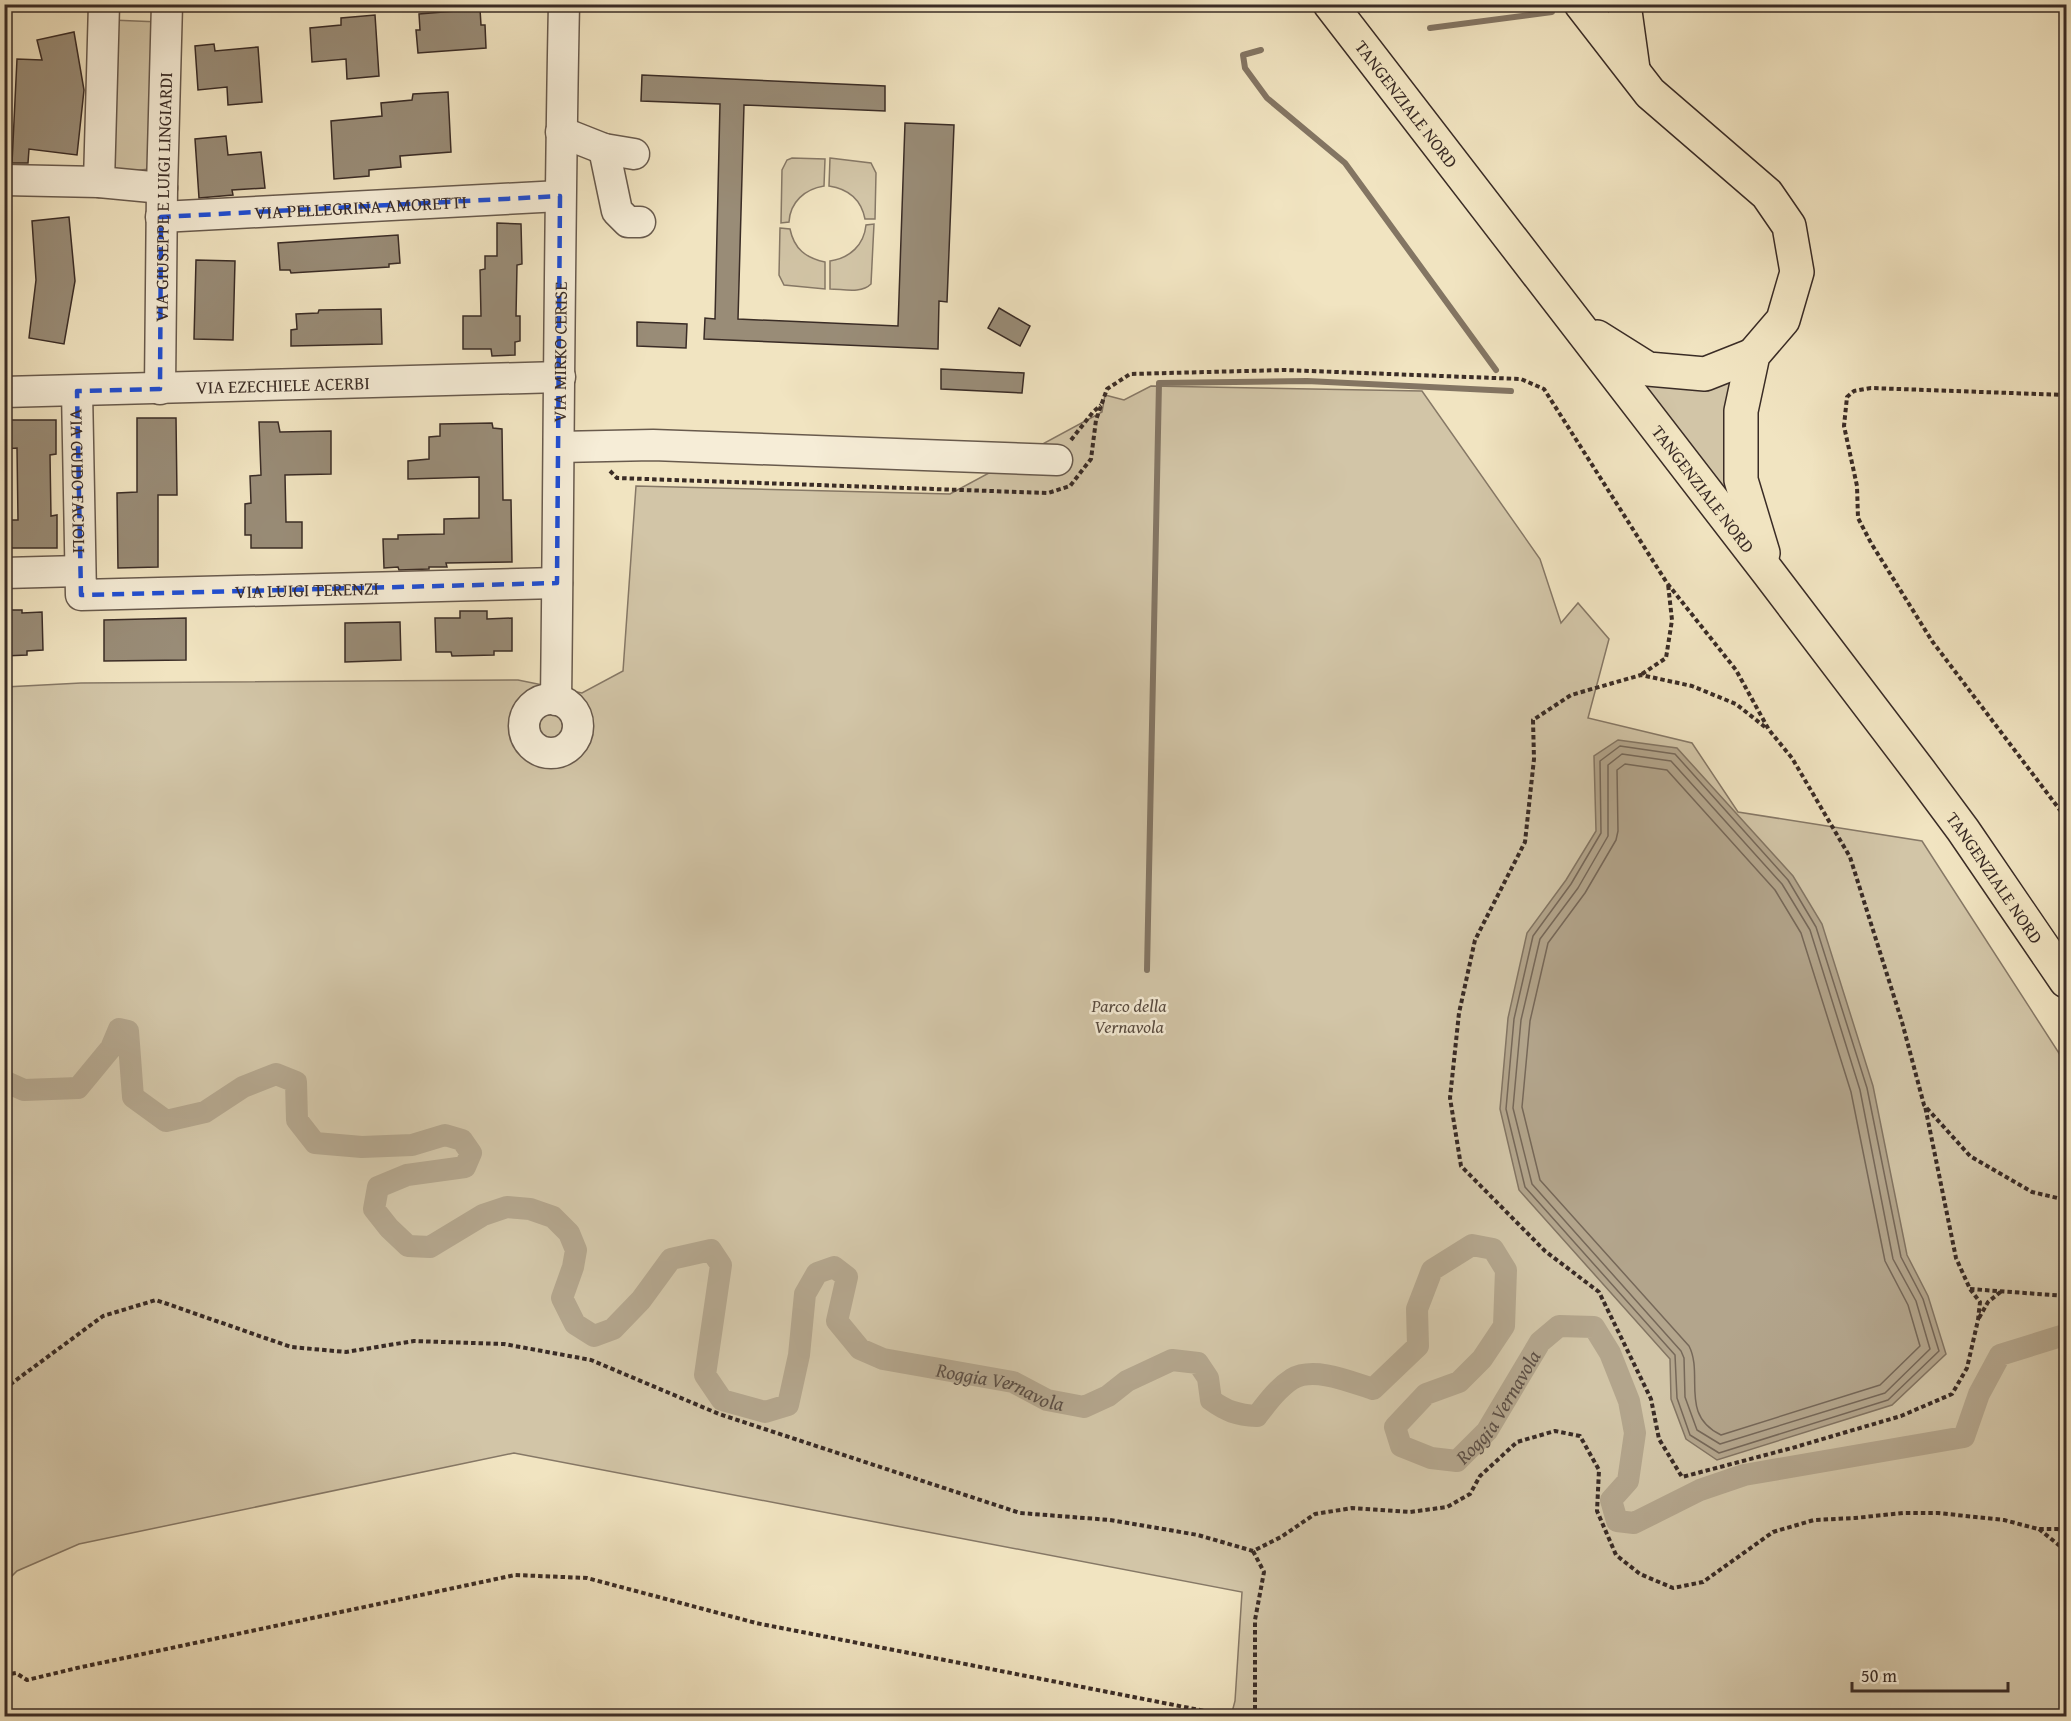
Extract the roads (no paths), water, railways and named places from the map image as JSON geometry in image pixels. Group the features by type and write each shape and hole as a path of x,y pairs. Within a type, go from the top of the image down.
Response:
{"highway":[{"name":"TANGENZIALE NORD","path":"1330,4 1768,572 1963,831 2067,981"},
{"path":"1588,10 1650,93 1767,194 1789,226 1797,273 1783,320 1753,355 1740,411 1742,480 1768,572"},
{"path":"1627,11 1634,71"},
{"path":"1577,324 1648,369 1705,374 1753,355"}],"street":[{"path":"99,182 104,4"},
{"name":"VIA GIUSEPPE E LUIGI LINGIARDI","path":"160,389 161,217 167,4"},
{"name":"VIA MIRKO CERISE","path":"556,700 564,4"},
{"path":"561,132 604,149 634,154"},
{"path":"604,149 616,211 628,222 640,222"},
{"path":"4,180 99,182 162,188"},
{"name":"VIA PELLEGRINA AMORETTI","path":"161,217 560,196"},
{"name":"VIA EZECHIELE ACERBI","path":"4,392 560,377"},
{"name":"VIA GUIDO FACIOLI","path":"77,391 80,571"},
{"path":"559,447 653,445 1057,460"},
{"path":"4,573 80,571"},
{"name":"VIA LUIGI TERENZI","path":"80,571 81,595 557,583"}],"water":[{"path":"1618,740 1677,748 1793,876 1822,924 1873,1086 1907,1255 1928,1296 1946,1354 1892,1405 1717,1460 1686,1439 1671,1399 1670,1359 1519,1190 1500,1109 1508,1018 1527,933 1566,880 1596,831 1594,756"}],"waterway":[{"path":"1430,28 1552,12"},
{"path":"1261,50 1243,55 1245,68 1267,98 1345,163 1496,370"},
{"path":"1147,970 1159,383 1307,381 1511,391"},
{"name":"Roggia Vernavola","path":"4,1081 24,1090 78,1088 111,1048 119,1029 128,1031 133,1097 166,1121 205,1112 243,1087 276,1074 296,1082 297,1120 315,1143 362,1147 412,1145 445,1135 462,1140 471,1153 465,1167 407,1175 378,1187 374,1209 389,1228 408,1246 430,1247 483,1215 507,1207 530,1209 553,1217 569,1233 576,1250 573,1267 562,1298 575,1324 594,1336 613,1329 641,1300 671,1259 711,1250 721,1265 705,1375 722,1400 765,1412 788,1405 799,1355 805,1294 817,1273 834,1267 847,1277 837,1321 860,1349 883,1359 1013,1382 1047,1400 1084,1407 1108,1396 1127,1381 1172,1360 1198,1363 1208,1378 1211,1400 1232,1412 1257,1416 1282,1387 1301,1375 1332,1376 1373,1389 1418,1346 1417,1309 1432,1270 1472,1245 1493,1249 1506,1270 1504,1326 1482,1359 1459,1382 1426,1394 1395,1427 1401,1446 1431,1458 1457,1461 1487,1431 1540,1342 1559,1326 1594,1327 1610,1353 1629,1401 1635,1433 1628,1481 1611,1500 1617,1521 1634,1523 1700,1490 1744,1475 1964,1437 1979,1394 2000,1355 2061,1336 2066,1337"}],"park label":[{"name":"Parco della Vernavola","path":"1129,1015"}]}
